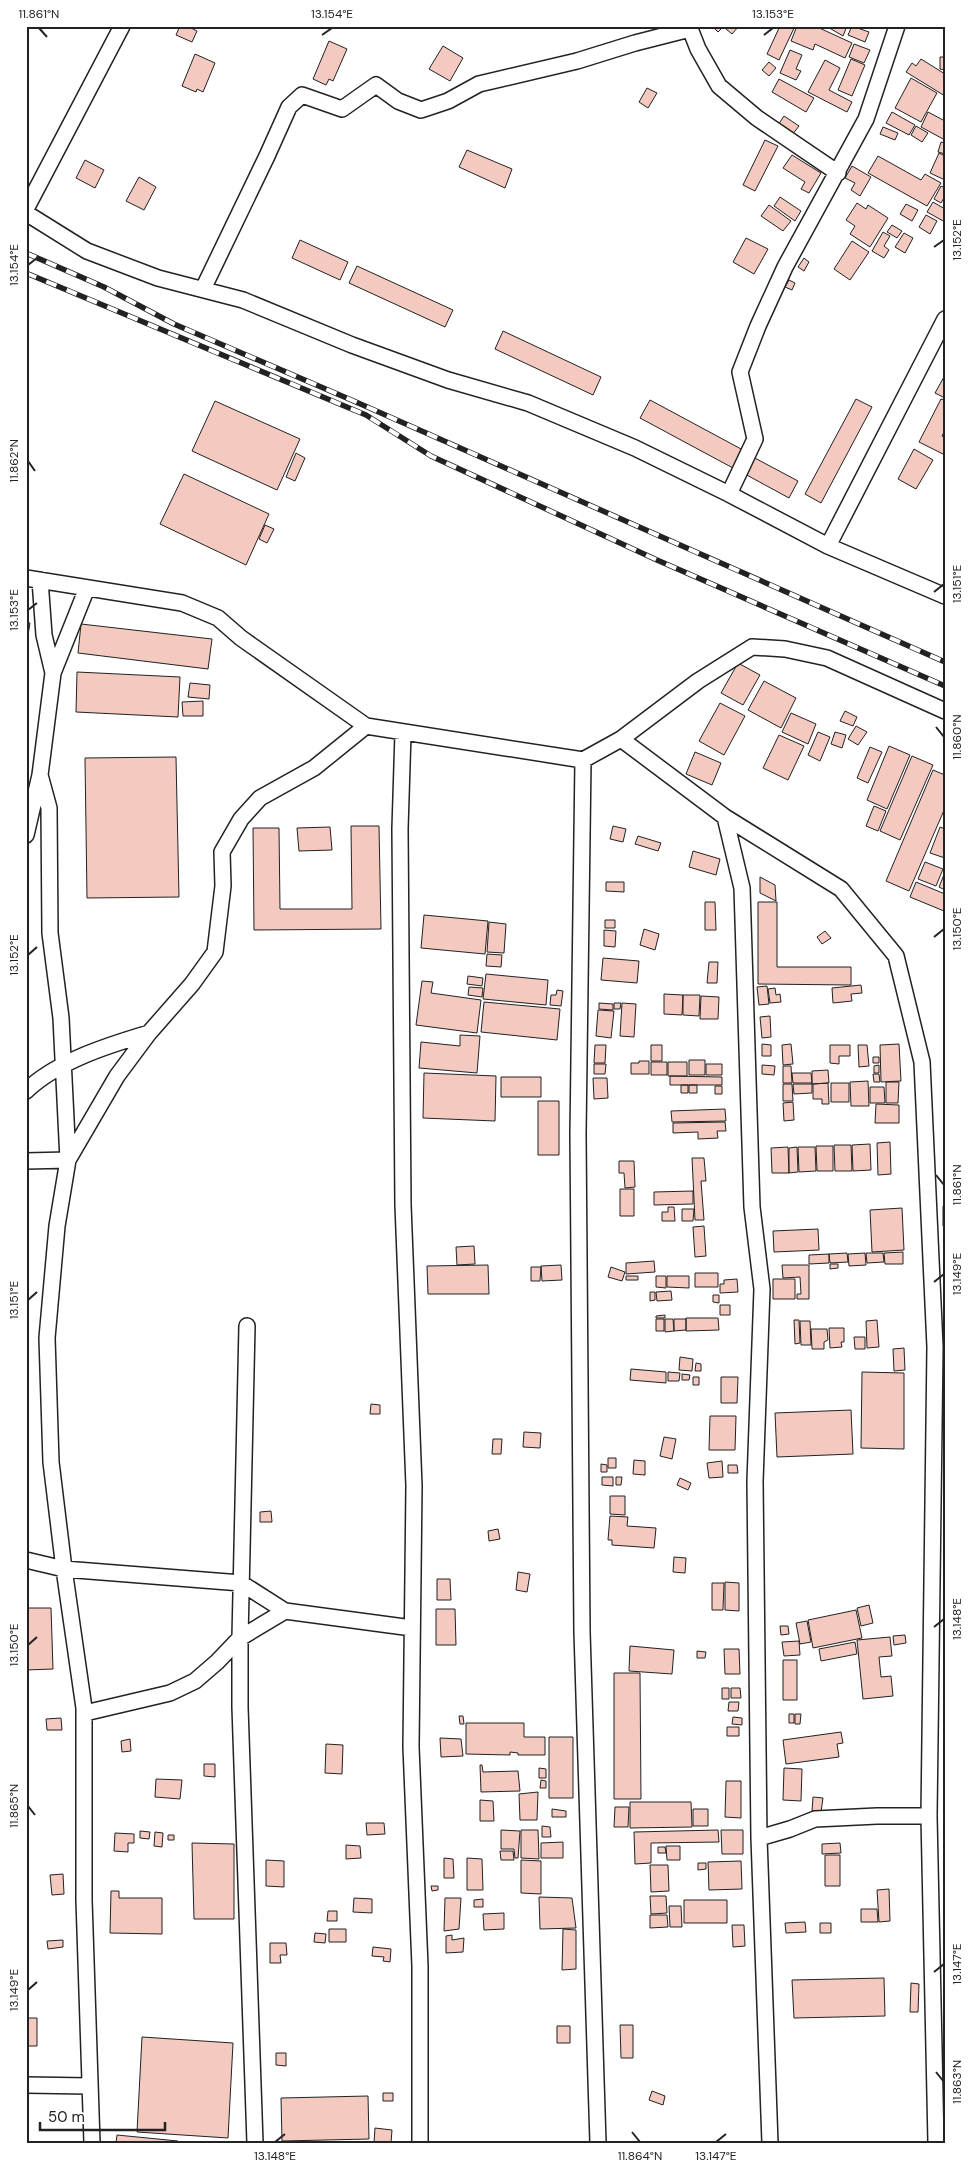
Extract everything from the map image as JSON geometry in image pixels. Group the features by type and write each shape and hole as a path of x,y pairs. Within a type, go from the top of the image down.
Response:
{"street":[{"path":"122,26 26,211 86,251 158,278 242,300 352,345 448,380 528,404 635,448 729,494 828,546 945,596"},
{"path":"729,494 754,439 740,372 758,326 785,267 866,119 897,26"},
{"path":"203,289 289,107 302,95 342,109 376,85 398,101 421,110 448,101 479,84 577,61 690,28 698,48 719,86 757,118 838,173"},
{"path":"828,546 945,319"},
{"path":"53,672 33,579 182,602 218,618 241,638 366,726 583,760 621,740 698,681 752,647 785,649 827,658 945,710"},
{"path":"26,835 40,775 53,672 87,588"},
{"path":"68,1160 118,1076 150,1033 192,984 216,952 222,886 222,852 241,819 260,798 314,768 366,726"},
{"path":"403,733 400,829 403,1205 414,1486 411,1747 420,1966 420,2143"},
{"path":"621,740 725,817 842,889 896,956 922,1062 935,1347 929,1816 936,2143"},
{"path":"583,760 578,1134 582,1632 598,2143"},
{"path":"40,775 49,808 50,934 61,1018 68,1160 57,1226 47,1338 50,1462 85,1713 84,1900 92,2143"},
{"path":"725,817 742,888 752,1207 762,1289 755,1481 759,1838 770,2143"},
{"path":"26,1091 37,1080 100,1048 150,1033"},
{"path":"26,1161 68,1160"},
{"path":"247,1326 240,1707 255,2143"},
{"path":"26,1560 64,1570 241,1583 284,1611 412,1628"},
{"path":"85,1713 170,1692 195,1681 240,1638 284,1611"},
{"path":"759,1838 815,1819 929,1816"},
{"path":"26,2085 90,2086"}],"building":[{"path":"180,26 187,26 197,31 192,42 176,35"},
{"path":"712,26 724,26 718,32"},
{"path":"729,26 739,26 732,34 726,29"},
{"path":"780,26 795,26 779,60 767,54"},
{"path":"797,26 815,26 852,43 845,58 815,44 813,50 791,41"},
{"path":"826,26 847,26 843,36"},
{"path":"852,26 869,32 865,42 848,35"},
{"path":"329,41 347,49 333,81 329,79 326,85 313,79"},
{"path":"854,44 870,50 864,63 849,57"},
{"path":"443,46 463,58 450,81 429,69"},
{"path":"790,50 802,55 796,69 801,71 796,80 780,73"},
{"path":"195,54 215,63 203,92 197,89 196,92 182,86"},
{"path":"940,57 945,57 945,70 940,69"},
{"path":"851,59 865,65 852,96 838,90"},
{"path":"921,59 945,74 945,96 906,72 912,63 916,66"},
{"path":"825,60 840,68 829,90 852,102 847,112 808,92"},
{"path":"769,62 776,68 769,76 762,70"},
{"path":"911,78 937,93 921,122 895,108"},
{"path":"779,79 814,98 806,112 772,92"},
{"path":"647,88 657,93 648,108 639,102"},
{"path":"892,112 915,125 909,135 886,123"},
{"path":"928,112 945,121 945,140 921,127"},
{"path":"784,116 799,126 792,135 778,125"},
{"path":"916,126 928,133 922,142 911,135"},
{"path":"883,127 898,133 895,140 880,134"},
{"path":"765,140 778,146 755,191 743,185"},
{"path":"941,142 945,143 945,154 938,152"},
{"path":"467,150 512,169 505,188 459,167"},
{"path":"939,153 945,156 945,180 930,173"},
{"path":"792,155 821,173 809,193 801,189 805,182 783,168"},
{"path":"878,156 921,180 925,174 941,183 927,206 868,173"},
{"path":"85,160 104,170 95,188 76,178"},
{"path":"852,166 871,177 860,196 851,190 855,183 845,178"},
{"path":"139,177 156,187 144,210 126,201"},
{"path":"941,186 945,188 945,196 941,203 934,199"},
{"path":"780,197 801,211 795,221 774,206"},
{"path":"933,202 945,209 945,222 927,212"},
{"path":"857,203 866,209 868,205 888,218 870,247 850,234 855,226 846,220"},
{"path":"906,204 918,210 912,221 900,214"},
{"path":"769,205 791,221 783,231 761,216"},
{"path":"926,215 937,221 930,234 919,227"},
{"path":"892,225 902,231 897,238 887,232"},
{"path":"883,232 890,236 884,246 889,250 884,258 872,251"},
{"path":"904,233 913,238 905,253 895,247"},
{"path":"746,238 768,249 754,274 733,262"},
{"path":"300,240 348,262 340,280 292,258"},
{"path":"852,241 869,252 850,280 834,269"},
{"path":"804,258 809,262 804,271 798,267"},
{"path":"357,266 453,310 445,327 349,283"},
{"path":"789,280 795,283 792,290 785,287"},
{"path":"503,331 601,377 593,395 495,349"},
{"path":"945,375 945,398 935,393"},
{"path":"856,399 872,407 821,503 805,494"},
{"path":"941,399 945,400 945,430 942,436 945,438 945,455 919,442"},
{"path":"650,400 743,450 733,468 640,418"},
{"path":"215,401 300,439 277,490 192,451"},
{"path":"914,449 933,460 916,489 898,479"},
{"path":"296,453 305,458 295,481 286,477"},
{"path":"751,456 798,481 789,498 743,473"},
{"path":"184,474 269,514 246,565 160,524"},
{"path":"265,525 274,529 267,543 259,539"},
{"path":"26,622 30,623 28,635 26,635"},
{"path":"81,624 212,639 208,669 78,653"},
{"path":"738,663 760,675 743,705 721,693"},
{"path":"77,672 180,677 178,717 76,712"},
{"path":"764,681 796,698 781,728 748,710"},
{"path":"190,683 210,685 209,699 188,697"},
{"path":"203,701 203,716 183,716 182,702"},
{"path":"720,703 745,716 724,755 699,741"},
{"path":"845,711 857,717 853,726 840,721"},
{"path":"791,713 816,724 808,744 782,732"},
{"path":"856,726 867,732 858,745 848,739"},
{"path":"818,732 830,737 820,761 808,755"},
{"path":"835,732 846,735 842,748 831,744"},
{"path":"779,735 804,746 788,780 763,768"},
{"path":"889,746 910,755 887,809 867,800"},
{"path":"870,747 882,752 868,783 857,778"},
{"path":"695,752 721,763 712,785 686,774"},
{"path":"912,756 933,765 900,840 880,831"},
{"path":"176,757 179,897 87,898 85,758"},
{"path":"933,770 945,775 945,808 909,891 886,881"},
{"path":"874,806 886,811 878,831 866,826"},
{"path":"351,826 379,826 381,929 254,930 253,828 279,828 280,909 352,909"},
{"path":"613,826 626,829 623,842 610,839"},
{"path":"330,827 332,850 299,851 297,828"},
{"path":"940,827 945,829 945,858 930,853"},
{"path":"638,836 661,843 658,851 635,844"},
{"path":"693,851 720,859 716,875 689,867"},
{"path":"925,862 943,869 936,886 918,879"},
{"path":"945,872 945,890 939,887"},
{"path":"760,877 775,885 776,901 760,893"},
{"path":"606,882 624,882 624,892 606,891"},
{"path":"916,882 945,894 944,911 910,897"},
{"path":"705,902 715,902 716,930 705,930"},
{"path":"758,902 777,902 777,967 851,967 851,985 758,984"},
{"path":"424,915 488,921 485,954 421,948"},
{"path":"605,920 615,920 615,928 605,928"},
{"path":"489,922 506,924 504,953 487,952"},
{"path":"644,929 659,934 655,950 640,945"},
{"path":"604,930 616,931 615,947 604,946"},
{"path":"825,931 831,938 822,944 817,937"},
{"path":"487,954 502,955 501,967 486,966"},
{"path":"603,958 639,961 637,983 601,980"},
{"path":"709,962 718,962 717,983 707,983"},
{"path":"486,974 548,980 546,1005 483,999"},
{"path":"468,976 483,978 482,986 467,984"},
{"path":"422,981 433,982 431,993 481,1000 477,1033 416,1025"},
{"path":"861,985 862,993 851,994 852,1001 833,1003 832,988"},
{"path":"767,986 769,1004 759,1005 757,987"},
{"path":"469,987 483,988 482,997 468,995"},
{"path":"775,988 776,995 780,994 781,1002 770,1003 768,989"},
{"path":"557,990 563,991 561,1006 550,1005 551,995 556,995"},
{"path":"664,994 683,995 682,1015 664,1014"},
{"path":"683,995 700,995 699,1016 683,1015"},
{"path":"701,996 719,997 718,1019 700,1019"},
{"path":"484,1002 560,1009 557,1040 481,1032"},
{"path":"599,1003 613,1004 613,1010 599,1009"},
{"path":"614,1003 621,1003 620,1009 614,1009"},
{"path":"622,1003 636,1004 634,1037 620,1036"},
{"path":"598,1010 614,1011 611,1038 596,1036"},
{"path":"770,1016 771,1037 762,1038 760,1017"},
{"path":"460,1035 480,1036 477,1073 419,1068 421,1042 460,1046"},
{"path":"762,1044 771,1045 771,1056 762,1056"},
{"path":"791,1044 793,1064 783,1065 782,1045"},
{"path":"899,1044 901,1081 881,1082 880,1045"},
{"path":"595,1045 606,1045 605,1063 594,1063"},
{"path":"651,1045 662,1045 662,1061 651,1061"},
{"path":"830,1045 850,1045 850,1056 839,1056 839,1064 830,1063"},
{"path":"858,1045 867,1045 869,1066 859,1067"},
{"path":"873,1057 879,1057 879,1063 873,1063"},
{"path":"689,1060 705,1060 705,1075 689,1075"},
{"path":"639,1061 649,1061 649,1074 631,1074 631,1063 639,1063"},
{"path":"651,1062 667,1062 667,1075 651,1075"},
{"path":"668,1062 687,1062 687,1076 668,1076"},
{"path":"594,1064 606,1064 605,1074 594,1074"},
{"path":"706,1064 722,1064 722,1075 706,1075"},
{"path":"762,1065 775,1066 774,1075 762,1074"},
{"path":"879,1065 879,1073 874,1073 874,1066"},
{"path":"783,1066 791,1066 792,1083 783,1083"},
{"path":"828,1070 829,1083 812,1084 812,1071"},
{"path":"424,1073 496,1076 495,1121 423,1118"},
{"path":"792,1073 811,1073 812,1083 793,1083"},
{"path":"873,1074 879,1074 880,1082 874,1082"},
{"path":"670,1076 722,1077 722,1085 670,1085"},
{"path":"501,1077 541,1077 541,1097 501,1097"},
{"path":"593,1078 607,1078 608,1098 594,1099"},
{"path":"868,1081 869,1106 851,1106 850,1082"},
{"path":"886,1082 899,1082 898,1103 886,1103"},
{"path":"828,1083 829,1104 822,1104 822,1099 813,1099 813,1084"},
{"path":"831,1083 849,1083 849,1102 831,1102"},
{"path":"783,1084 792,1084 793,1101 783,1101"},
{"path":"793,1084 812,1084 812,1093 794,1094"},
{"path":"681,1085 688,1085 688,1093 681,1093"},
{"path":"689,1085 697,1085 697,1093 689,1093"},
{"path":"715,1086 722,1086 722,1094 715,1094"},
{"path":"870,1087 884,1087 885,1103 870,1103"},
{"path":"538,1101 559,1101 559,1155 538,1155"},
{"path":"793,1102 794,1120 784,1121 783,1103"},
{"path":"876,1104 899,1105 899,1123 875,1123"},
{"path":"725,1109 726,1121 672,1122 671,1111"},
{"path":"725,1122 726,1131 717,1131 718,1138 698,1139 698,1132 673,1133 673,1123"},
{"path":"890,1142 891,1174 878,1175 877,1143"},
{"path":"870,1144 871,1170 853,1171 852,1145"},
{"path":"834,1145 851,1145 852,1171 835,1171"},
{"path":"816,1146 833,1146 833,1171 817,1171"},
{"path":"788,1147 789,1173 772,1173 771,1148"},
{"path":"797,1147 798,1172 789,1173 789,1148"},
{"path":"798,1147 815,1147 816,1171 799,1172"},
{"path":"692,1158 704,1158 706,1181 701,1181 704,1220 695,1220"},
{"path":"619,1161 634,1161 635,1187 625,1188 624,1173 619,1173"},
{"path":"620,1189 634,1189 634,1216 620,1216"},
{"path":"693,1191 693,1204 654,1205 654,1192"},
{"path":"943,1206 945,1206 945,1226 943,1226"},
{"path":"668,1207 674,1207 675,1221 662,1221 662,1212 668,1212"},
{"path":"902,1208 904,1250 872,1252 870,1210"},
{"path":"682,1209 694,1209 693,1221 682,1221"},
{"path":"704,1226 706,1256 695,1257 693,1227"},
{"path":"818,1229 819,1250 774,1252 773,1231"},
{"path":"474,1246 475,1264 457,1265 456,1247"},
{"path":"903,1252 903,1264 885,1264 884,1253"},
{"path":"847,1253 848,1262 830,1263 829,1254"},
{"path":"865,1253 866,1265 849,1266 848,1254"},
{"path":"866,1253 883,1253 884,1262 867,1263"},
{"path":"829,1254 829,1263 809,1264 809,1255"},
{"path":"654,1261 655,1272 626,1274 626,1263"},
{"path":"830,1264 838,1264 838,1268 830,1269"},
{"path":"488,1265 489,1294 428,1294 427,1266"},
{"path":"561,1265 562,1280 542,1281 541,1266"},
{"path":"782,1265 809,1265 809,1299 797,1299 797,1294 801,1294 800,1277 783,1278"},
{"path":"531,1267 541,1267 540,1281 531,1281"},
{"path":"611,1267 625,1272 622,1281 608,1277"},
{"path":"695,1273 718,1273 718,1287 695,1287"},
{"path":"626,1276 638,1276 638,1280 626,1280"},
{"path":"656,1276 666,1276 666,1288 656,1287"},
{"path":"667,1276 689,1276 689,1288 667,1287"},
{"path":"737,1279 738,1292 720,1293 720,1284 724,1284 724,1280"},
{"path":"773,1279 795,1279 795,1299 773,1299"},
{"path":"671,1291 672,1300 657,1301 656,1292"},
{"path":"650,1292 655,1292 655,1300 650,1301"},
{"path":"713,1295 719,1295 719,1303 713,1302"},
{"path":"720,1305 730,1305 730,1315 720,1315"},
{"path":"665,1315 665,1318 656,1318 656,1316"},
{"path":"686,1318 718,1318 719,1330 686,1331"},
{"path":"656,1319 664,1319 664,1331 656,1331"},
{"path":"665,1319 673,1319 674,1331 665,1332"},
{"path":"674,1319 686,1319 686,1330 674,1331"},
{"path":"794,1320 799,1320 800,1343 795,1344"},
{"path":"877,1320 879,1347 867,1348 866,1321"},
{"path":"800,1321 810,1321 811,1345 801,1345"},
{"path":"829,1328 844,1328 844,1342 841,1342 842,1347 830,1348"},
{"path":"811,1329 827,1329 828,1340 824,1342 824,1349 812,1349"},
{"path":"854,1337 865,1337 865,1349 855,1349"},
{"path":"904,1348 905,1370 894,1371 893,1349"},
{"path":"680,1357 693,1359 692,1371 679,1370"},
{"path":"696,1363 701,1364 701,1371 695,1371"},
{"path":"631,1369 666,1372 666,1383 630,1380"},
{"path":"668,1372 680,1373 679,1381 668,1381"},
{"path":"862,1372 904,1373 904,1449 861,1448"},
{"path":"682,1374 690,1375 689,1380 682,1380"},
{"path":"693,1377 699,1377 699,1385 693,1385"},
{"path":"721,1377 738,1377 737,1403 721,1403"},
{"path":"371,1404 380,1405 380,1414 370,1414"},
{"path":"851,1410 853,1454 777,1457 775,1413"},
{"path":"710,1416 736,1416 735,1450 709,1450"},
{"path":"524,1432 541,1433 540,1448 523,1447"},
{"path":"664,1437 676,1439 672,1459 660,1456"},
{"path":"493,1439 502,1439 501,1454 492,1454"},
{"path":"608,1458 616,1458 616,1468 608,1468"},
{"path":"634,1460 645,1461 645,1475 633,1474"},
{"path":"722,1461 723,1477 709,1478 707,1463"},
{"path":"601,1464 607,1465 607,1472 601,1472"},
{"path":"728,1465 737,1465 738,1473 728,1473"},
{"path":"602,1477 613,1477 613,1486 602,1485"},
{"path":"616,1477 622,1477 621,1485 616,1485"},
{"path":"680,1478 691,1483 688,1490 677,1485"},
{"path":"610,1496 625,1496 625,1515 610,1514"},
{"path":"271,1511 272,1522 260,1522 260,1512"},
{"path":"610,1516 628,1517 627,1526 656,1528 654,1548 612,1545 612,1540 608,1540"},
{"path":"498,1529 500,1539 489,1541 488,1531"},
{"path":"674,1557 686,1558 685,1573 673,1572"},
{"path":"518,1572 530,1574 527,1592 516,1590"},
{"path":"437,1579 450,1579 451,1600 437,1600"},
{"path":"725,1582 739,1583 739,1611 725,1610"},
{"path":"712,1583 724,1583 723,1610 712,1610"},
{"path":"869,1605 873,1623 861,1626 857,1608"},
{"path":"26,1608 51,1608 53,1669 26,1670"},
{"path":"436,1609 455,1609 456,1645 436,1645"},
{"path":"856,1610 862,1638 813,1648 808,1620"},
{"path":"807,1621 811,1642 800,1644 796,1623"},
{"path":"780,1626 788,1626 789,1634 781,1635"},
{"path":"905,1635 906,1643 894,1645 893,1636"},
{"path":"890,1637 892,1656 879,1657 881,1677 891,1676 893,1696 863,1699 857,1640"},
{"path":"799,1641 800,1655 784,1656 782,1642"},
{"path":"855,1642 857,1654 821,1661 819,1649"},
{"path":"630,1646 674,1650 672,1674 629,1671"},
{"path":"724,1649 739,1649 740,1674 725,1674"},
{"path":"697,1651 706,1652 705,1658 697,1658"},
{"path":"783,1660 797,1660 797,1700 783,1700"},
{"path":"614,1673 640,1673 641,1799 614,1799"},
{"path":"722,1688 729,1688 729,1699 722,1699"},
{"path":"731,1688 740,1688 741,1698 731,1698"},
{"path":"729,1702 739,1702 738,1711 728,1711"},
{"path":"789,1714 794,1714 794,1723 789,1723"},
{"path":"795,1714 801,1714 800,1724 795,1724"},
{"path":"459,1716 463,1716 464,1724 460,1724"},
{"path":"733,1717 742,1718 742,1725 732,1724"},
{"path":"61,1718 62,1730 47,1730 46,1719"},
{"path":"466,1723 524,1723 524,1737 545,1737 545,1755 518,1755 518,1753 510,1752 510,1755 466,1754"},
{"path":"727,1727 739,1727 739,1736 727,1736"},
{"path":"841,1732 843,1743 837,1744 839,1757 786,1764 783,1740"},
{"path":"549,1737 573,1737 573,1798 549,1798"},
{"path":"440,1738 461,1739 463,1756 441,1757"},
{"path":"130,1739 131,1751 122,1752 121,1741"},
{"path":"326,1744 343,1745 342,1774 325,1773"},
{"path":"204,1764 215,1764 215,1777 204,1776"},
{"path":"480,1765 482,1765 483,1772 518,1771 520,1791 481,1792"},
{"path":"539,1768 546,1769 546,1778 539,1778"},
{"path":"784,1768 802,1769 801,1801 783,1800"},
{"path":"156,1779 182,1780 180,1799 155,1797"},
{"path":"541,1780 546,1781 546,1788 540,1788"},
{"path":"726,1781 741,1781 741,1818 725,1817"},
{"path":"538,1792 537,1820 520,1820 519,1794"},
{"path":"813,1797 823,1798 821,1812 812,1811"},
{"path":"480,1800 493,1801 494,1821 480,1821"},
{"path":"630,1802 691,1802 692,1827 630,1828"},
{"path":"615,1807 629,1807 628,1827 614,1827"},
{"path":"552,1809 566,1811 566,1817 552,1817"},
{"path":"693,1809 708,1809 708,1826 693,1826"},
{"path":"366,1823 384,1823 385,1834 367,1835"},
{"path":"542,1826 550,1827 551,1837 542,1837"},
{"path":"501,1830 520,1831 518,1858 515,1858 514,1849 501,1849"},
{"path":"521,1830 538,1830 539,1859 521,1858"},
{"path":"718,1830 719,1842 651,1843 651,1863 635,1864 634,1832"},
{"path":"721,1830 743,1830 743,1854 722,1854"},
{"path":"140,1831 150,1832 149,1839 140,1838"},
{"path":"155,1832 163,1833 162,1847 154,1846"},
{"path":"115,1833 134,1834 134,1843 128,1843 128,1852 114,1851"},
{"path":"168,1835 174,1835 174,1840 168,1840"},
{"path":"563,1842 563,1858 541,1858 541,1843"},
{"path":"192,1843 234,1844 234,1919 194,1919"},
{"path":"840,1843 841,1853 822,1854 822,1844"},
{"path":"346,1845 360,1846 361,1858 346,1859"},
{"path":"666,1846 680,1846 680,1860 667,1860"},
{"path":"658,1847 665,1847 666,1853 658,1853"},
{"path":"500,1851 513,1851 514,1860 501,1860"},
{"path":"825,1855 840,1855 840,1886 825,1886"},
{"path":"444,1858 453,1859 454,1878 444,1878"},
{"path":"467,1858 482,1859 483,1890 467,1890"},
{"path":"266,1860 284,1861 284,1887 266,1886"},
{"path":"521,1860 541,1861 541,1894 521,1893"},
{"path":"741,1861 742,1889 709,1890 708,1862"},
{"path":"698,1863 706,1863 706,1869 698,1870"},
{"path":"650,1865 668,1865 669,1891 651,1892"},
{"path":"63,1874 64,1894 52,1895 50,1875"},
{"path":"431,1886 438,1886 438,1890 432,1891"},
{"path":"889,1889 890,1921 879,1922 877,1890"},
{"path":"111,1891 119,1891 119,1898 162,1898 162,1934 110,1933"},
{"path":"650,1896 666,1896 667,1913 651,1914"},
{"path":"539,1897 572,1898 576,1928 540,1929"},
{"path":"354,1898 372,1899 372,1913 353,1912"},
{"path":"445,1898 461,1898 459,1929 444,1931"},
{"path":"483,1899 483,1907 474,1907 474,1900"},
{"path":"684,1900 727,1900 727,1923 684,1923"},
{"path":"669,1906 681,1906 682,1927 670,1927"},
{"path":"861,1909 877,1909 878,1922 861,1922"},
{"path":"328,1911 337,1911 337,1921 327,1921"},
{"path":"504,1913 504,1929 484,1930 483,1914"},
{"path":"650,1915 667,1915 668,1927 650,1928"},
{"path":"805,1922 806,1932 786,1933 785,1923"},
{"path":"820,1923 831,1923 831,1933 820,1933"},
{"path":"732,1925 744,1925 745,1946 733,1947"},
{"path":"329,1929 346,1929 346,1942 329,1942"},
{"path":"563,1929 576,1930 576,1969 562,1970"},
{"path":"315,1933 326,1934 325,1943 314,1942"},
{"path":"452,1935 452,1940 464,1938 463,1952 446,1953 446,1936"},
{"path":"63,1940 63,1947 48,1949 47,1941"},
{"path":"270,1943 286,1943 287,1955 280,1955 281,1963 270,1963"},
{"path":"373,1947 391,1949 390,1962 383,1961 384,1957 372,1956"},
{"path":"884,1978 885,2016 794,2018 792,1980"},
{"path":"911,1983 919,1984 918,2012 910,2012"},
{"path":"26,2018 37,2018 37,2046 26,2046"},
{"path":"620,2025 633,2025 633,2058 621,2058"},
{"path":"557,2026 570,2026 570,2043 557,2043"},
{"path":"142,2037 233,2043 228,2138 137,2132"},
{"path":"276,2053 286,2053 286,2066 276,2065"},
{"path":"652,2091 665,2096 663,2105 649,2100"},
{"path":"383,2093 393,2093 393,2101 383,2101"},
{"path":"368,2096 369,2139 282,2141 281,2098"},
{"path":"375,2128 392,2130 391,2143 374,2143"},
{"path":"117,2135 178,2141 178,2143 116,2143"}],"railway":[{"path":"26,253 104,287 174,324 356,402 945,662"},
{"path":"26,273 366,415 431,456 657,560 945,686"}]}
